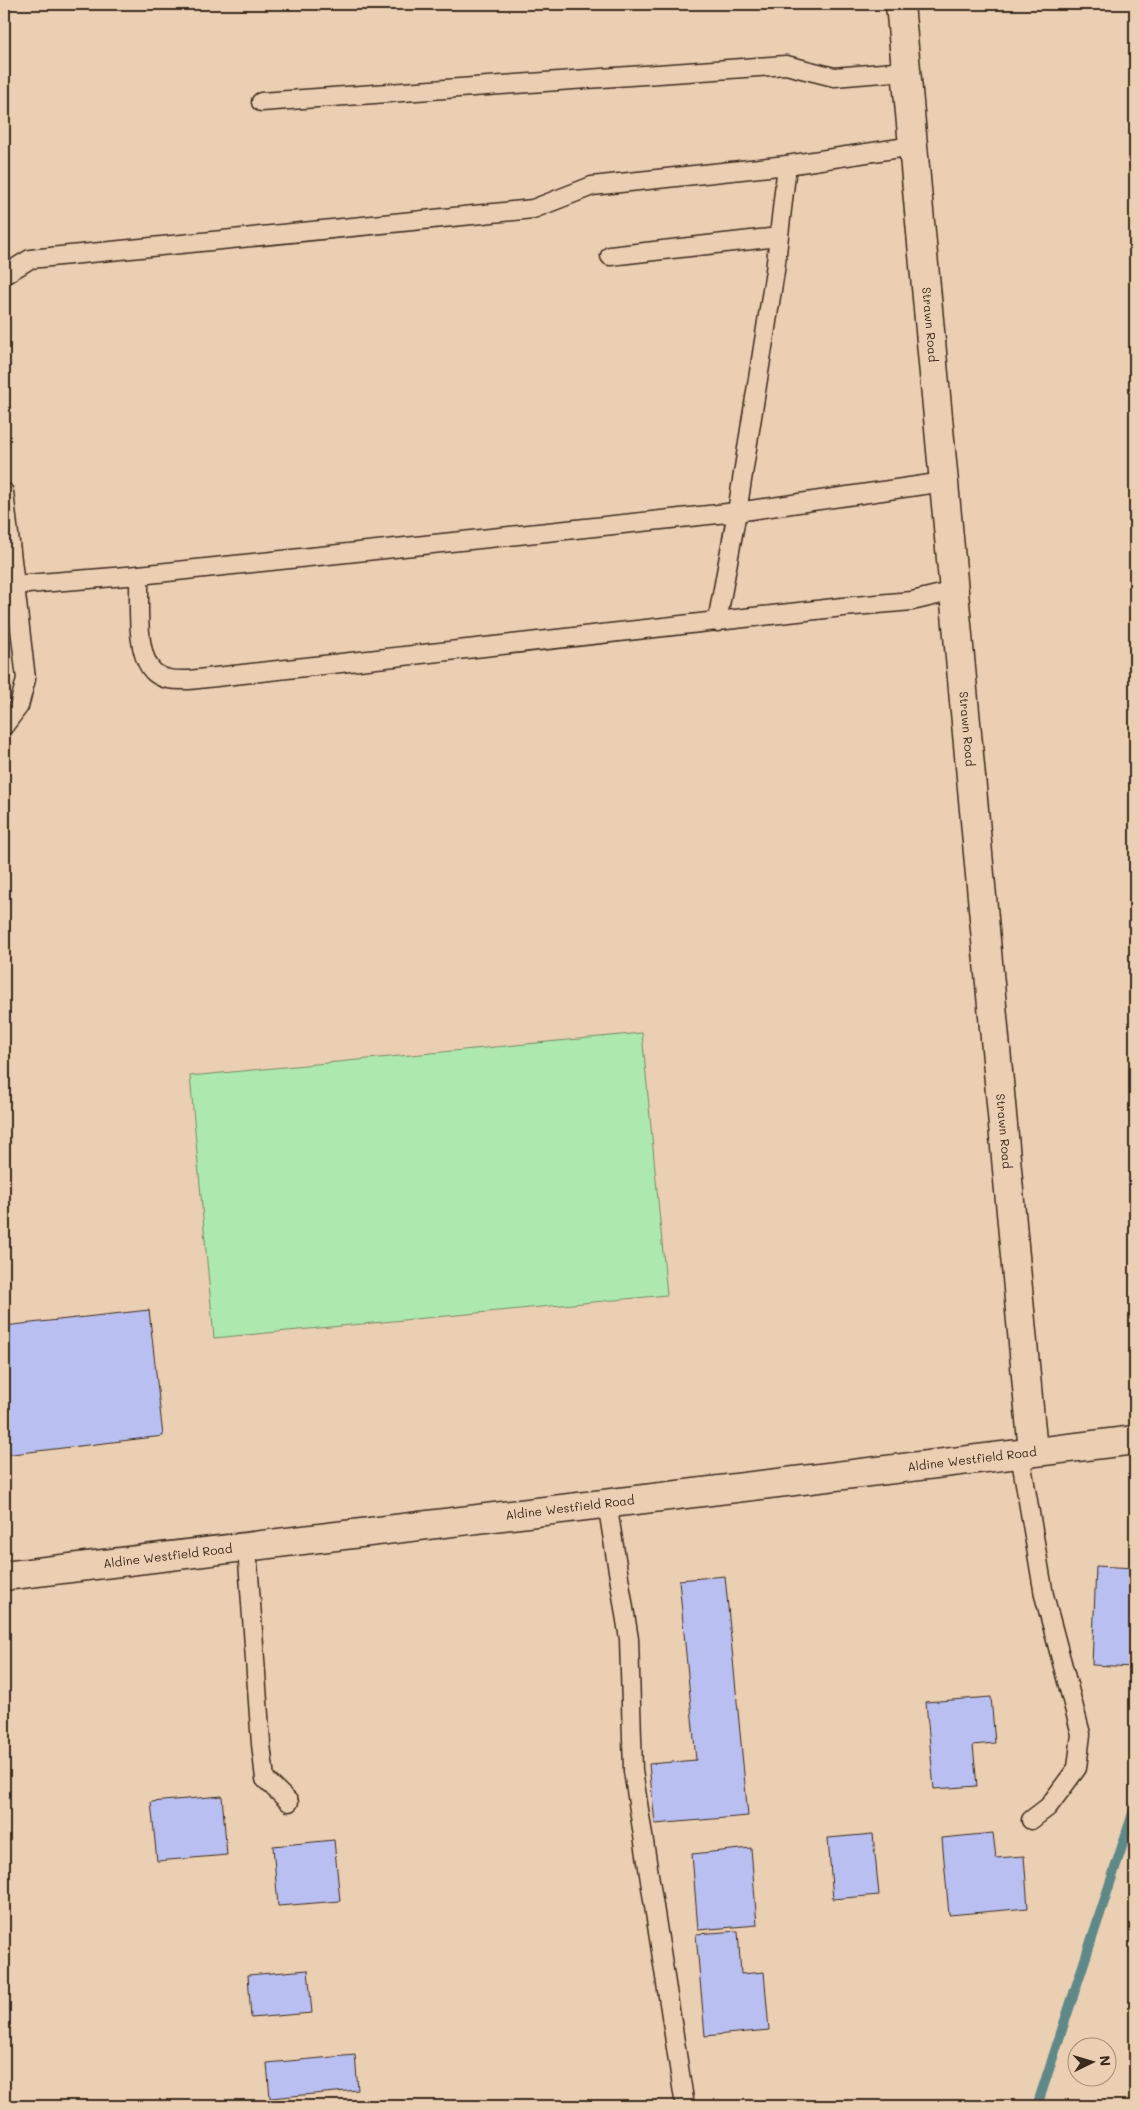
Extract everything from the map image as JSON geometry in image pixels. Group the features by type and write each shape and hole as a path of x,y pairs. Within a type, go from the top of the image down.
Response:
{"street":[{"name":"Strawn Road","path":"900,4 954,591 1027,1453"},
{"name":"Aldine Westfield Road","path":"4,1576 1135,1440"}],"lane":[{"path":"261,102 786,65 834,77 906,71"},
{"path":"4,275 30,259 533,209 592,186 787,165 913,146"},
{"path":"717,622 737,512 778,238 787,165"},
{"path":"610,256 778,238"},
{"path":"15,585 139,575 737,512 944,482"},
{"path":"4,492 26,680 19,706 4,726"},
{"path":"139,575 141,643 146,660 156,673 171,680 189,680 717,622 843,606 912,601 954,591"},
{"path":"1027,1453 1044,1595 1081,1734 1077,1768 1048,1807 1031,1820"},
{"path":"607,1503 629,1638 633,1771 685,2106"},
{"path":"247,1547 265,1780 289,1802"}],"green space":[{"path":"642,1033 667,1295 214,1338 190,1076"}],"building":[{"path":"149,1310 163,1436 4,1455 4,1326"},
{"path":"1096,1566 1135,1568 1135,1667 1092,1665"},
{"path":"725,1576 748,1816 655,1824 649,1764 696,1760 679,1580"},
{"path":"991,1697 995,1743 973,1745 977,1786 934,1789 926,1702"},
{"path":"222,1796 227,1855 157,1861 151,1802"},
{"path":"993,1833 996,1858 1024,1856 1028,1908 949,1915 942,1838"},
{"path":"873,1834 879,1895 833,1899 828,1838"},
{"path":"334,1840 340,1901 278,1906 273,1846"},
{"path":"751,1848 757,1925 698,1930 692,1854"},
{"path":"738,1931 741,1974 764,1972 769,2030 705,2036 696,1934"},
{"path":"308,1970 312,2013 251,2018 248,1975"},
{"path":"355,2055 358,2090 270,2098 267,2063"}],"waterway":[{"path":"1037,2106 1135,1807"}]}
